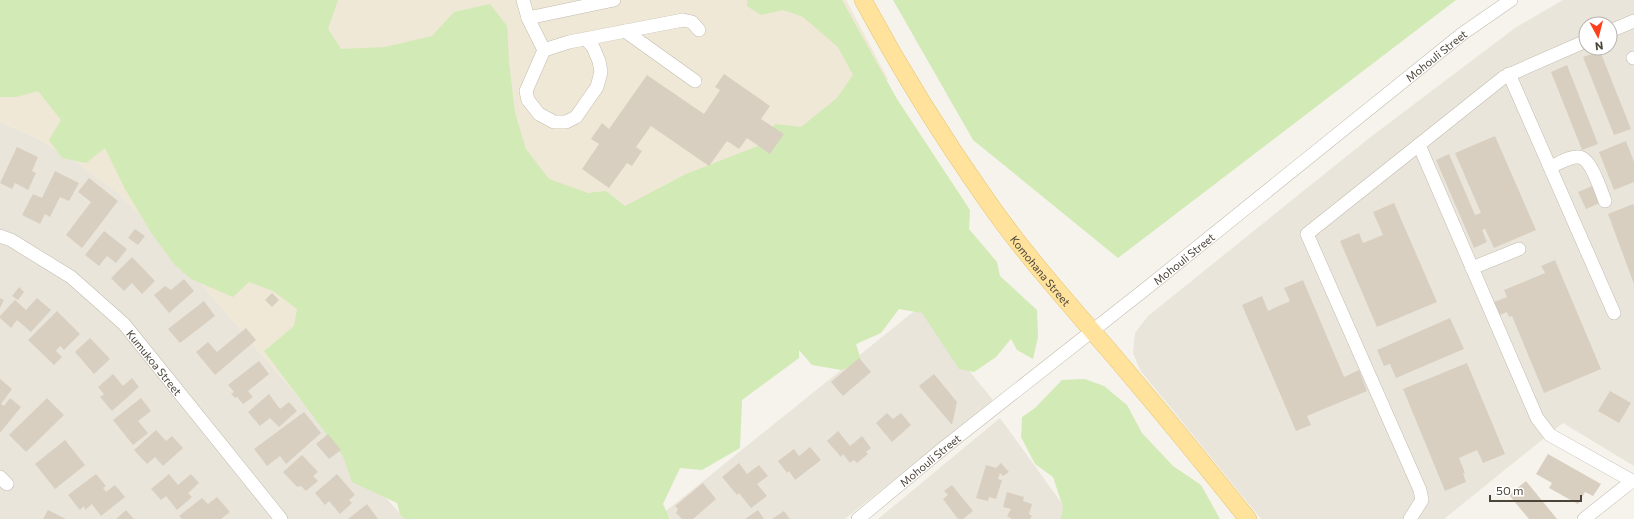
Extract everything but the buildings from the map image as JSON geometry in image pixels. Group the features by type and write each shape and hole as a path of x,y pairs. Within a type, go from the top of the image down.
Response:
{"main road":[{"name":"Komohana Street","path":"863,0 894,58 928,115 986,200 1031,258 1248,519"}],"street":[{"path":"523,0 528,18 544,50"},
{"path":"528,18 614,0"},
{"name":"Mohouli Street","path":"858,519 946,446 1092,332 1455,39 1511,0"},
{"path":"544,50 586,39 683,20 692,22 699,30"},
{"path":"1618,28 1634,21"},
{"path":"625,31 695,81"},
{"path":"544,50 526,91 528,100 539,114 554,122 566,122 576,117 597,87 601,72 593,47 586,39"},
{"path":"1410,519 1422,500 1420,490 1307,234 1509,74 1578,44"},
{"path":"1509,74 1614,313"},
{"path":"1419,144 1537,418 1550,435 1633,481 1584,519"},
{"path":"1550,167 1573,158 1578,157 1584,159 1589,164 1605,201"},
{"name":"Kumukoa Street","path":"0,236 10,240 71,277 124,324 281,519"},
{"path":"1472,268 1519,249"}],"shaded area":[{"path":"0,0 846,0 888,79 343,450 154,228 118,193 78,163 35,137 0,122"},
{"path":"1563,0 1634,0 1634,466 1563,423 1444,519 1261,519 1140,370 1133,353 1135,333 1148,316 1368,139 1515,28"},
{"path":"0,122 35,137 78,163 118,193 154,228 343,450 405,519 0,519"},
{"path":"918,308 993,400 845,519 671,519 666,511"},
{"path":"1000,418 1071,516 1066,519 878,519"}],"green space":[{"path":"0,0 338,0 328,29 341,49 385,47 432,36 454,12 490,4 507,26 509,62 515,113 526,149 549,179 588,193 606,191 625,206 686,174 758,146 775,124 801,127 837,98 853,75 838,47 803,17 783,10 761,15 747,6 747,0 842,0 897,99 970,210 969,229 997,262 1000,276 1037,310 1038,337 1033,359 1017,350 1011,339 996,357 974,372 959,369 922,313 899,309 881,333 856,344 862,363 841,370 812,365 799,350 799,358 742,400 740,448 702,470 680,468 663,504 670,519 405,519 400,515 397,503 352,482 343,456 264,351 294,326 297,309 273,291 249,282 233,297 191,279 175,265 152,234 125,189 105,148 86,163 62,158 49,140 61,120 38,91 16,97 0,97"},
{"path":"893,0 1456,0 1118,258 973,140"},
{"path":"1085,379 1104,386 1127,405 1142,433 1173,466 1201,485 1220,519 1061,519 1063,507 1053,477 1035,464 1021,437 1022,417 1035,408 1062,380"}]}
